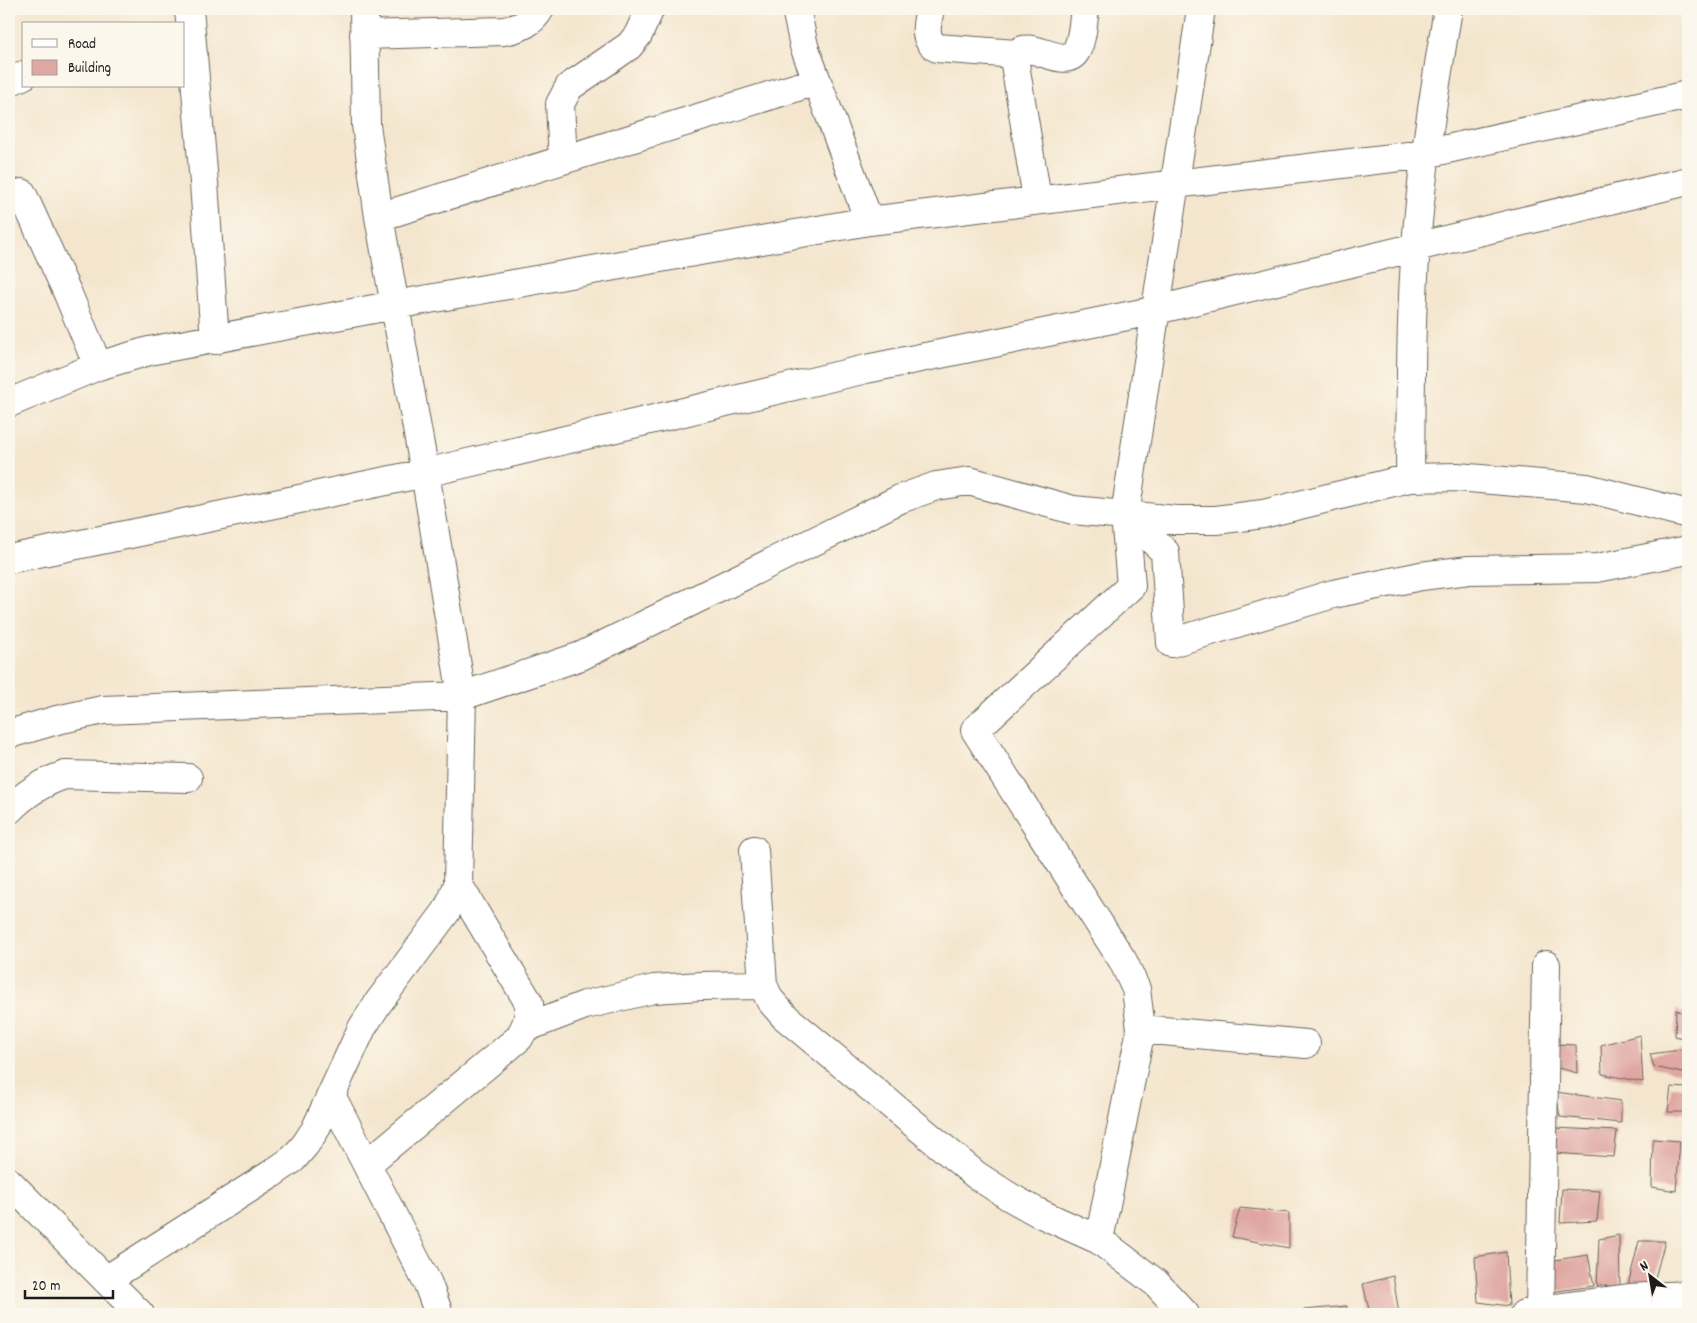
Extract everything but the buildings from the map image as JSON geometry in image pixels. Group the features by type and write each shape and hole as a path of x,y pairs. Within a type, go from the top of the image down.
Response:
{"street":[{"path":"106,1280 270,1176 293,1159 315,1130 362,1028 378,1003 446,912 458,884 462,696 426,474 379,217 366,125 364,22 504,31 516,29 530,22 540,9"},
{"path":"563,160 560,104 563,96 569,87 629,46 638,35 650,9"},
{"path":"796,9 804,46 869,221"},
{"path":"930,9 926,28 927,36 931,44 938,48 1016,54 1028,48 1061,58 1075,53 1079,46 1085,9"},
{"path":"1099,1240 1141,1029 1136,989 1123,961 975,730 1131,586 1125,516 1201,9"},
{"path":"1410,478 1412,342 1416,246 1425,154 1448,9"},
{"path":"185,25 204,183 215,340"},
{"path":"1016,54 1014,58 1038,200"},
{"path":"9,82 22,76"},
{"path":"379,217 817,81"},
{"path":"9,402 98,366 149,351 395,305 869,221 1425,154 1688,95"},
{"path":"9,559 426,474 866,369 1157,310 1688,181"},
{"path":"22,193 65,286 98,366"},
{"path":"9,734 57,720 104,710 462,696 581,656 900,499 936,486 969,482 1073,510 1176,520 1216,520 1254,515 1319,501 1410,478 1458,477 1587,488 1688,514"},
{"path":"1125,516 1165,552 1171,643 1333,594 1421,576 1470,570 1597,568 1688,550"},
{"path":"9,810 29,793 49,780 65,775 188,778"},
{"path":"754,850 764,986 770,1000 784,1016 976,1175 1037,1212 1099,1240 1156,1283 1185,1314"},
{"path":"367,1164 519,1038 530,1014 529,1003 458,884"},
{"path":"1546,965 1531,1312 1629,1298 1688,1294"},
{"path":"525,1028 585,1005 654,989 701,986 764,986"},
{"path":"1141,1029 1306,1044"},
{"path":"331,1095 428,1284 439,1314"},
{"path":"9,1182 140,1314"}]}
